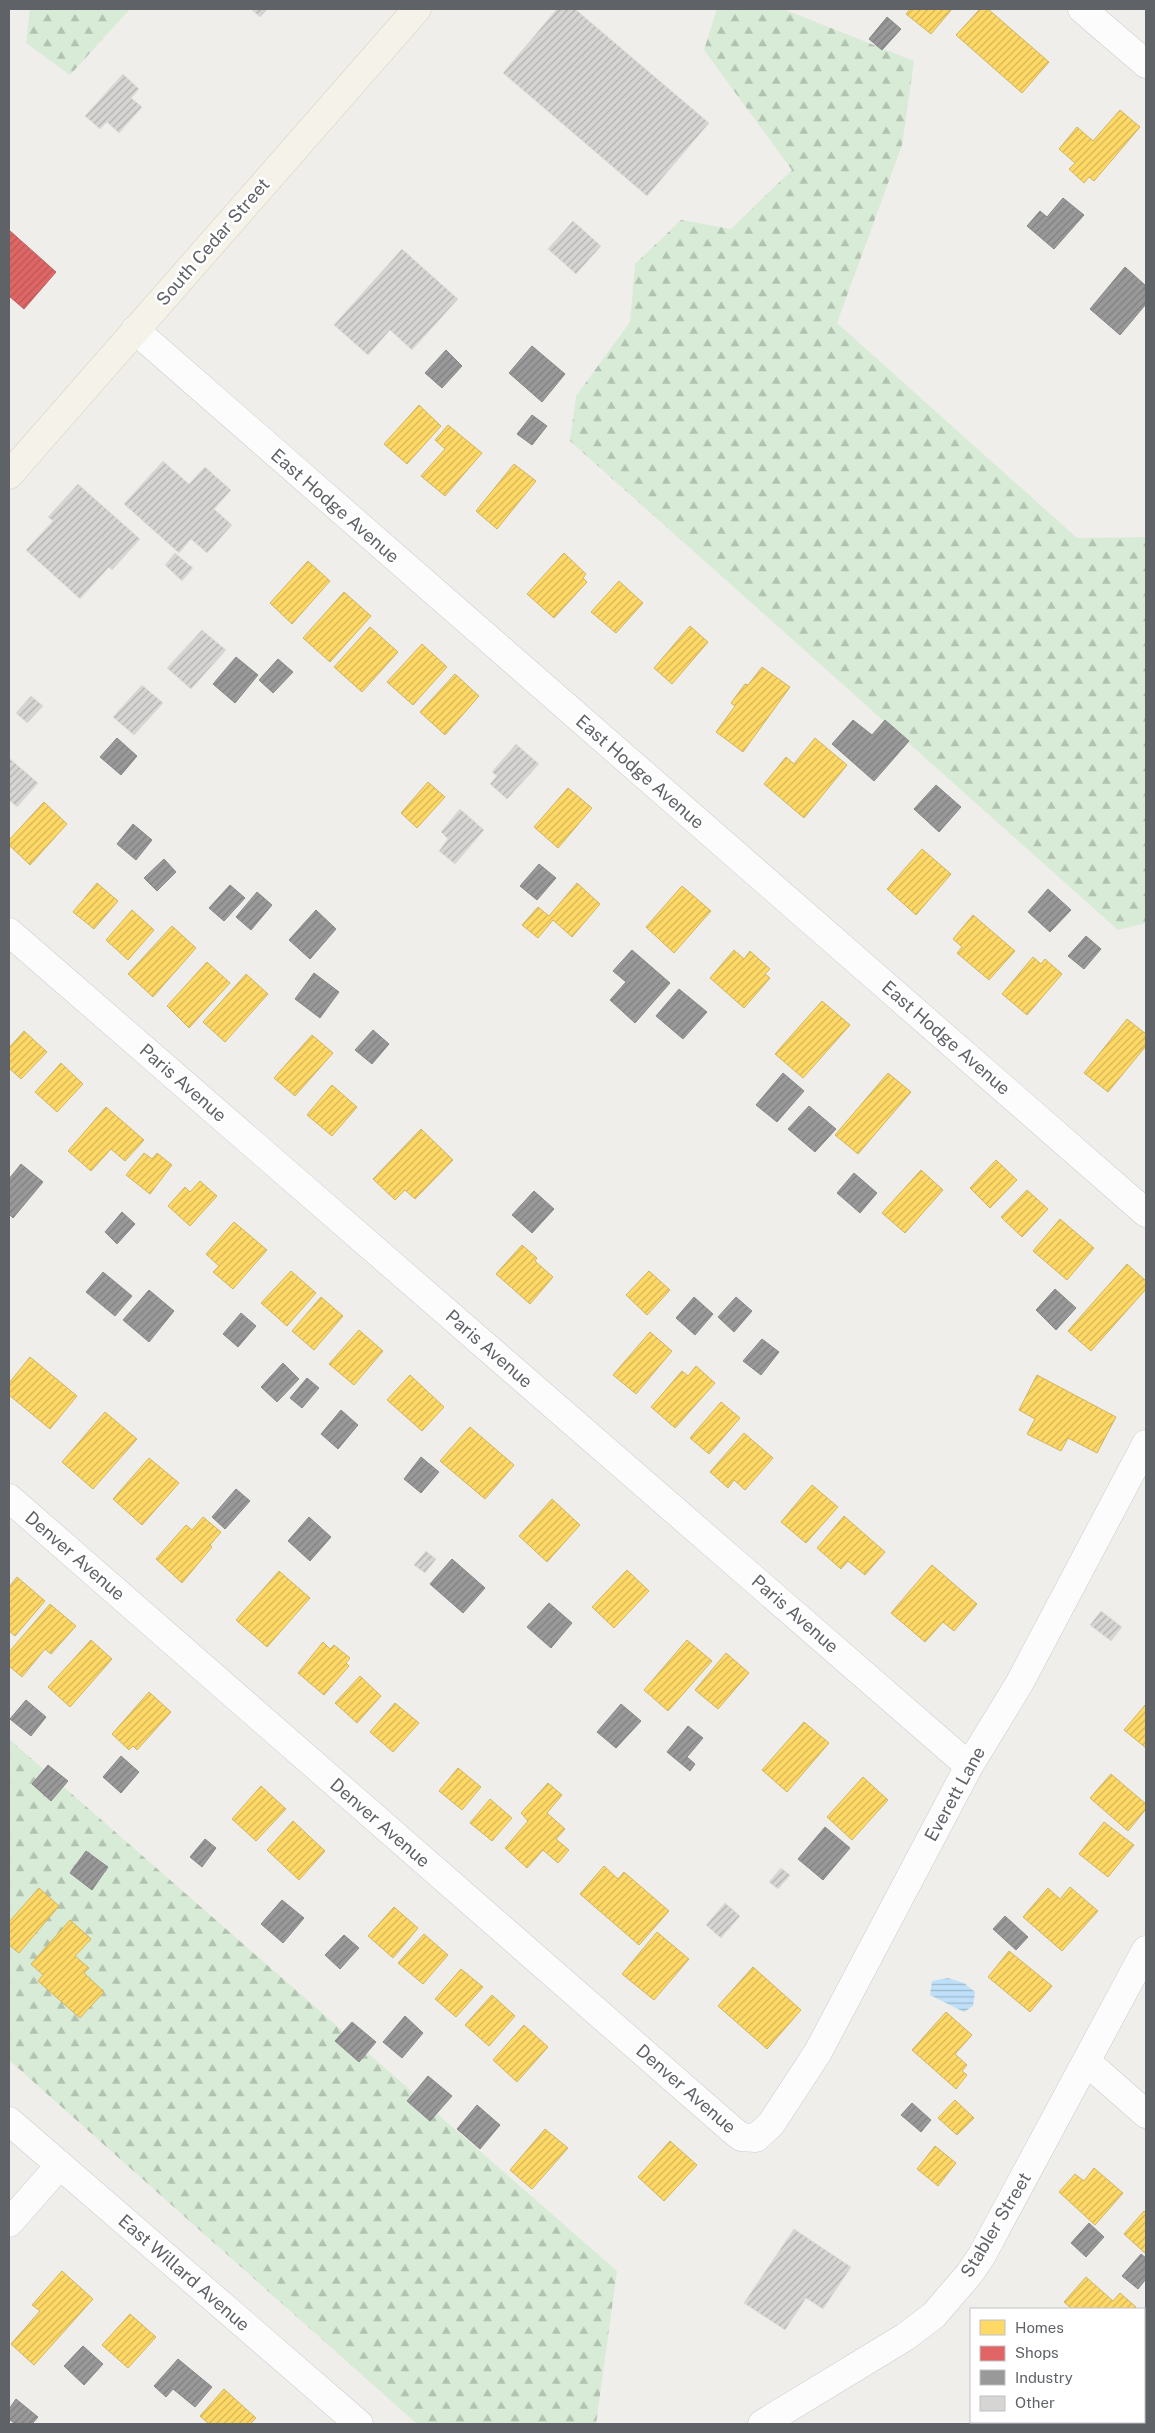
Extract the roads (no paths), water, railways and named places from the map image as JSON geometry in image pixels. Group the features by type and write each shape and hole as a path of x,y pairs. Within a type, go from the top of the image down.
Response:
{"main road":[{"name":"South Cedar Street","path":"9,475 417,9"}],"street":[{"path":"1082,9 1146,64"},
{"name":"East Hodge Avenue","path":"135,330 1146,1213"},
{"name":"Paris Avenue","path":"9,932 969,1766"},
{"name":"Everett Lane","path":"756,2138 771,2124 818,2052 969,1766 1018,1684 1146,1444"},
{"name":"Denver Avenue","path":"9,1498 730,2128 741,2137 756,2138"},
{"name":"Stabler Street","path":"762,2424 905,2337 934,2315 970,2273 982,2255 1146,1950"},
{"path":"1087,2062 1146,2114"},
{"name":"East Willard Avenue","path":"9,2121 348,2421"},
{"path":"9,2223 60,2165"}],"water":[{"path":"948,1978 964,1983 975,1992 973,2006 964,2012 930,1995 932,1981"}]}
